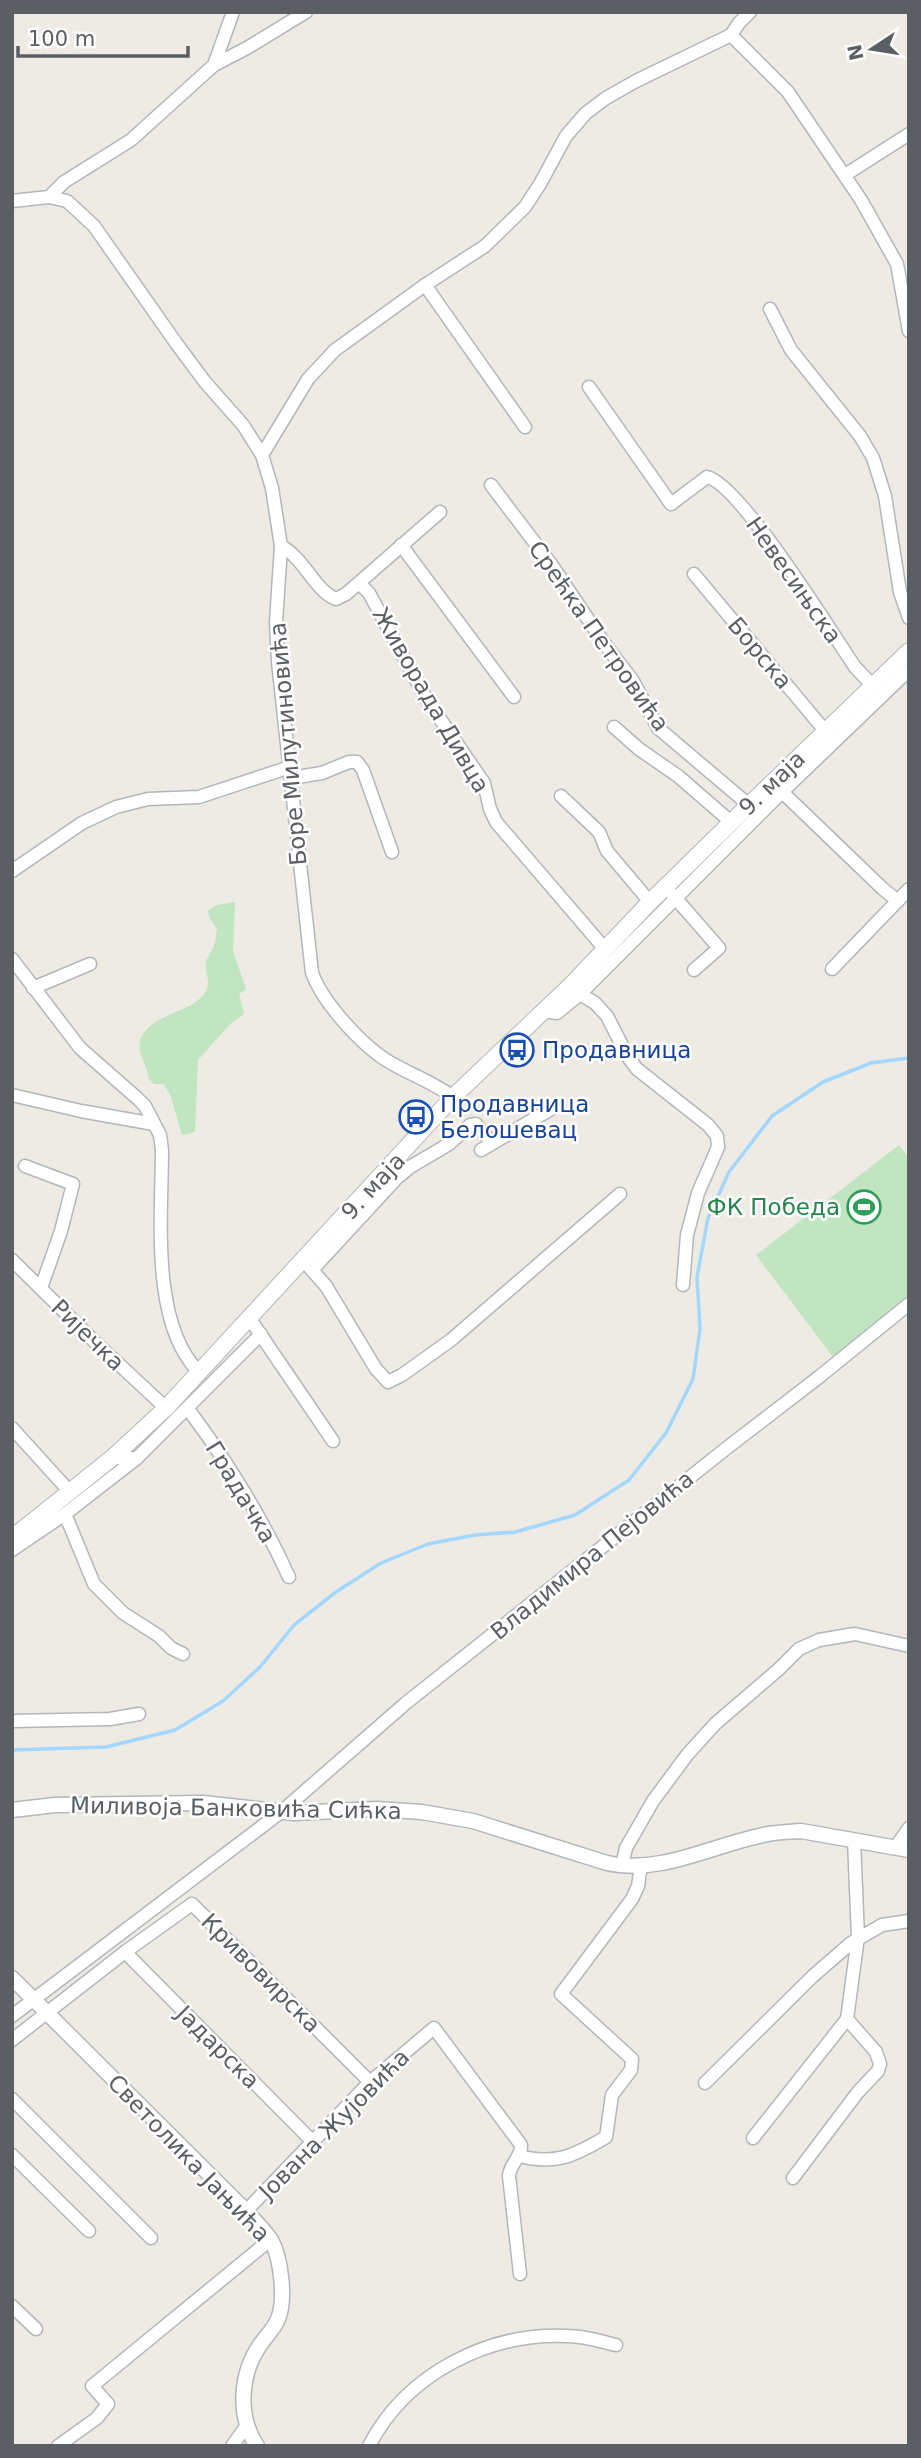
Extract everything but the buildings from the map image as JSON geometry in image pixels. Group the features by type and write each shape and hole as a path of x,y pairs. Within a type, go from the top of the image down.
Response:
{"main road":[{"name":"9. маја","path":"12,1538 113,1458 166,1408 250,1319 307,1265 453,1097 544,1011 650,902 671,893 731,822 749,805 778,787 826,732 909,651"}],"street":[{"path":"214,65 233,12"},
{"path":"12,201 49,197 64,182 131,140 214,65 306,12"},
{"path":"262,455 296,397 335,350 425,285 485,246 525,207 566,136 586,113 636,81 731,35 750,12"},
{"path":"731,35 789,92 845,175 905,274 909,331"},
{"path":"845,175 909,134"},
{"name":"Боре Милутиновића","path":"49,197 67,201 94,226 176,343 205,382 243,425 262,455 272,488 281,546 276,640 303,905 315,981 334,1009 376,1052 453,1097"},
{"path":"425,285 525,427"},
{"path":"770,309 791,350 860,436 873,458 886,496 900,592 909,618"},
{"name":"Невесињска","path":"589,387 671,504 704,477 712,477 731,492 757,524 855,667 873,686"},
{"name":"Срећка Петровића","path":"491,485 633,681 659,728 749,805"},
{"path":"281,546 299,560 326,593 333,598 341,598 440,512"},
{"path":"401,545 514,696"},
{"name":"Борска","path":"694,574 826,732"},
{"name":"Живорада Дивца","path":"359,583 369,593 427,700 485,783 490,809 496,822 605,949"},
{"path":"544,1011 557,1013 580,993 671,893 778,787 909,670"},
{"path":"614,727 639,749 678,776 731,822"},
{"path":"12,871 82,823 116,807 148,799 199,797 290,773 322,773 349,761 357,762 363,770 392,852"},
{"path":"778,787 898,901"},
{"path":"561,796 599,832 607,851 650,902"},
{"path":"832,969 909,890"},
{"path":"671,893 719,948 694,970"},
{"path":"12,959 80,1048 137,1098 155,1124 162,1150 162,1263 167,1303 184,1356 199,1372"},
{"path":"33,988 90,964"},
{"path":"580,993 595,1003 607,1016 637,1069 708,1125 717,1136 718,1147 698,1193 687,1235 683,1285"},
{"path":"12,1095 155,1124"},
{"path":"551,1109 486,1147 476,1124 470,1125 449,1144 397,1178 307,1265 337,1302 376,1369 387,1382 402,1375 451,1340 620,1194"},
{"path":"25,1166 73,1184 61,1231 41,1288"},
{"name":"Ријечка","path":"12,1260 80,1329 166,1408"},
{"name":"Владимира Пејовића","path":"12,2016 281,1812 406,1703 909,1304"},
{"path":"250,1319 334,1441"},
{"path":"12,1550 65,1514 137,1458 261,1334"},
{"name":"Градачка","path":"188,1409 262,1525 289,1577"},
{"path":"12,1428 70,1492"},
{"path":"113,1458 137,1458"},
{"path":"65,1514 94,1584 123,1613 183,1654"},
{"path":"622,1865 626,1848 653,1801 687,1755 715,1724 799,1649 819,1640 855,1634 909,1646"},
{"path":"12,1721 84,1720 139,1714"},
{"name":"Миливоја Банковића Сићка","path":"12,1810 55,1805 203,1803 294,1814 377,1809 422,1812 473,1821 607,1863 622,1865 641,1865 681,1858 764,1834 801,1831 902,1849"},
{"path":"902,1849 900,1838 909,1828"},
{"path":"753,2138 847,2019 858,1937 855,1840"},
{"path":"520,2274 509,2176 511,2166 519,2155 549,2161 568,2157 606,2137 612,2095 631,2070 632,2059 561,1994 632,1899 638,1886 641,1865"},
{"name":"Кривовирска","path":"12,2040 192,1904 370,2082"},
{"path":"705,2083 813,1976 858,1937 882,1925 909,1921"},
{"name":"Јадарска","path":"125,1952 312,2141"},
{"name":"Светолика Јањића","path":"12,1978 246,2211 270,2240 276,2253 282,2293 279,2317 259,2346 246,2376 244,2409 247,2425 257,2446"},
{"path":"793,2178 858,2092 878,2071 880,2064 876,2052 847,2019"},
{"name":"Јована Жујовића","path":"246,2211 370,2082 434,2028 521,2145 519,2155"},
{"path":"12,2099 151,2238"},
{"path":"12,2155 89,2231"},
{"path":"58,2446 97,2418 108,2404 92,2386 270,2240"},
{"path":"12,2306 36,2329"},
{"path":"369,2446 391,2414 416,2387 443,2367 480,2349 539,2337 567,2336 616,2345"},
{"path":"232,2446 247,2425"}],"green space":[{"path":"235,902 233,951 246,989 239,994 244,1014 230,1024 198,1060 195,1132 182,1135 171,1097 164,1084 154,1084 149,1079 140,1048 141,1038 155,1023 192,1004 206,991 206,962 215,943 217,929 208,910 217,905"},
{"name":"ФК Победа","path":"899,1145 909,1158 909,1299 833,1357 756,1255"}],"waterway":[{"path":"12,1750 106,1747 175,1730 223,1701 260,1667 294,1625 336,1592 381,1563 428,1544 475,1535 515,1532 575,1515 629,1480 666,1433 693,1379 700,1329 697,1277 708,1218 729,1172 772,1116 823,1082 871,1063 909,1058"}],"place":[{"name":"Продавница","path":"517,1050"},
{"name":"Продавница Белошевац","path":"416,1117"},
{"name":"ФК Победа","path":"864,1207"}]}
